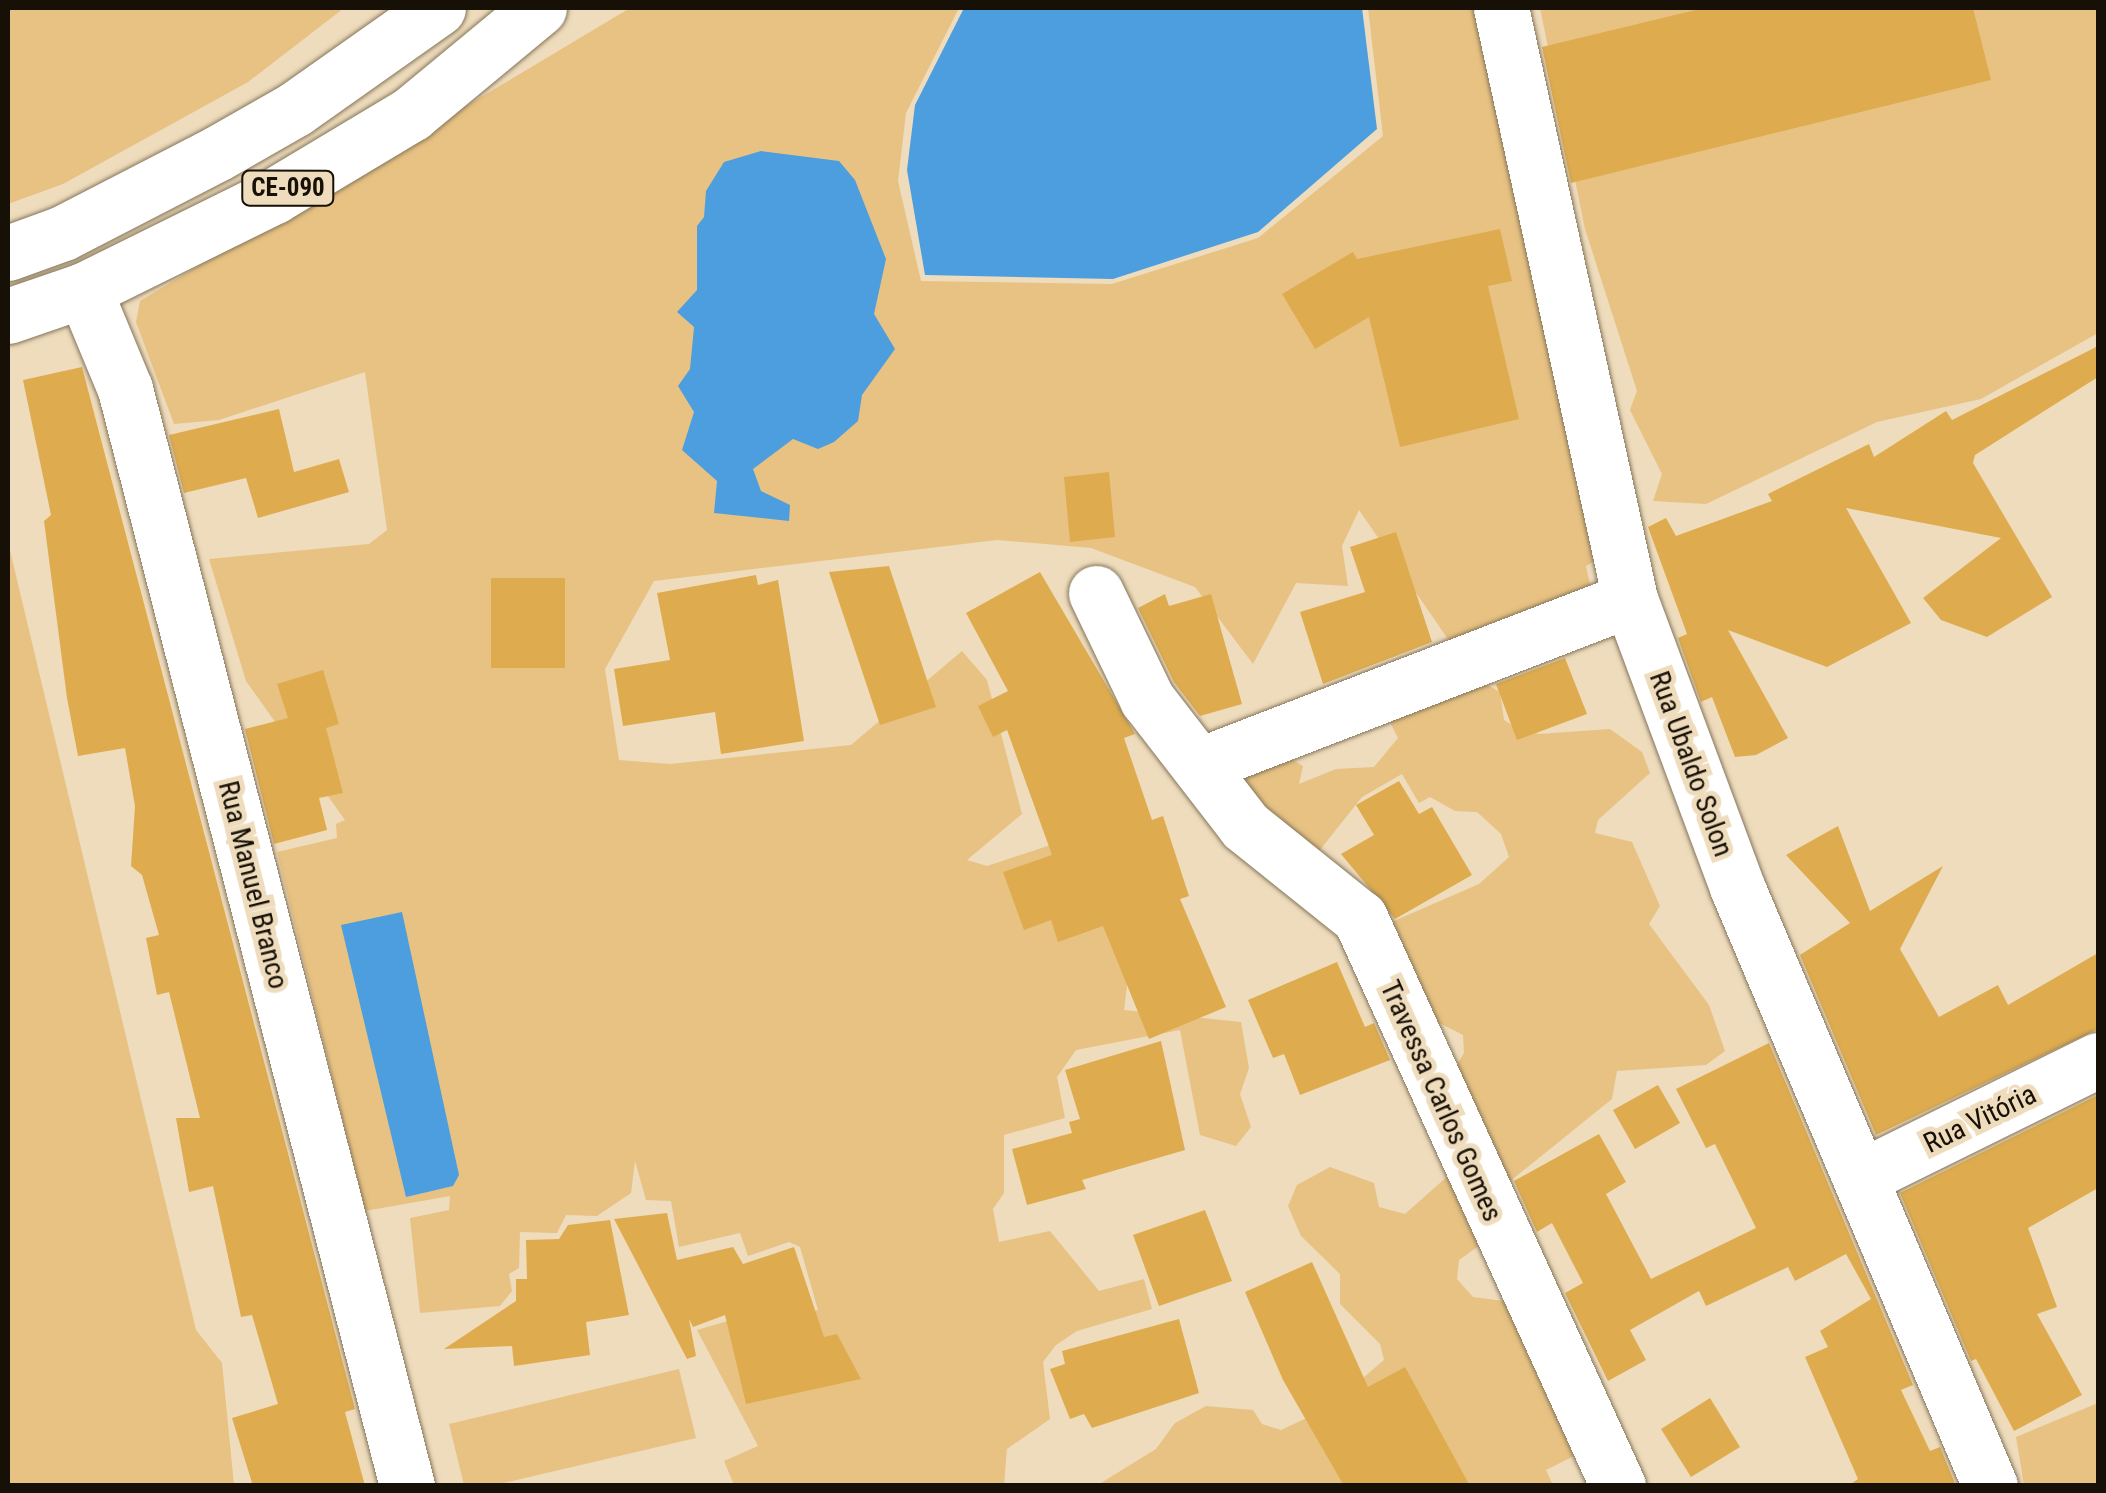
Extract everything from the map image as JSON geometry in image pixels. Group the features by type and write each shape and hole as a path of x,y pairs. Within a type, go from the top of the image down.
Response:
{"street":[{"name":"CE-090","path":"8,253 62,233 218,153 295,109 438,8"},
{"name":"CE-090","path":"8,316 84,290 274,196 411,114 539,8"},
{"name":"Rua Ubaldo Solon","path":"1501,8 1630,599 1737,886 1990,1486"},
{"name":"Rua Manuel Branco","path":"84,290 125,389 407,1486"},
{"name":"Travessa Carlos Gomes","path":"1096,594 1147,699 1245,826 1360,918 1618,1486"},
{"path":"1200,765 1630,599"},
{"name":"Rua Vitória","path":"1860,1177 2098,1060"}],"shaded area":[{"path":"8,8 344,8 248,82 63,184 8,204"},
{"path":"630,8 959,8 906,113 898,181 921,281 1112,284 1258,238 1383,136 1368,8 1486,8 1613,550 1586,566 1593,598 1461,658 1359,510 1342,546 1348,586 1296,583 1253,664 1195,587 1091,548 997,540 654,581 605,669 619,760 670,764 851,745 962,651 987,680 1022,814 967,860 987,866 1102,828 1129,970 1124,1010 1241,1022 1249,1068 1240,1094 1251,1127 1236,1146 1200,1135 1180,1030 1076,1050 1057,1077 1065,1118 1004,1135 1004,1193 993,1209 999,1242 1050,1231 1099,1291 1144,1279 1152,1309 1077,1331 1056,1345 1043,1362 1050,1419 1007,1449 1004,1485 734,1485 724,1461 758,1446 697,1330 748,1315 753,1328 818,1310 800,1247 789,1242 748,1256 740,1233 679,1247 671,1201 646,1200 635,1161 631,1193 597,1216 566,1215 557,1233 520,1232 519,1268 509,1274 512,1291 500,1306 420,1313 410,1218 449,1210 450,1196 365,1211 277,852 337,838 336,824 345,820 246,681 209,559 369,544 387,530 365,372 219,420 174,424 136,322 140,301"},
{"path":"1540,8 2098,8 2098,333 1981,399 1877,422 1706,504 1653,501 1662,474 1630,410 1637,391 1585,229"},
{"path":"8,542 196,1330 222,1363 234,1485 8,1485"},
{"path":"1463,672 1500,692 1504,720 1517,728 1539,734 1610,729 1642,752 1650,773 1598,820 1595,833 1632,842 1660,906 1649,924 1709,1005 1725,1051 1706,1065 1617,1071 1612,1099 1509,1182 1450,1076 1464,1053 1463,1035 1420,1013 1387,924 1479,884 1509,857 1501,834 1477,812 1455,811 1430,797 1419,803 1402,774 1362,797 1308,865 1222,767 1284,755 1303,766 1299,784 1336,769 1374,767 1398,738 1383,708"},
{"path":"1330,1167 1374,1183 1379,1207 1405,1214 1449,1175 1480,1245 1459,1260 1457,1279 1473,1297 1511,1302 1588,1449 1546,1470 1553,1485 1096,1486 1156,1449 1175,1423 1206,1406 1253,1410 1262,1424 1281,1430 1328,1408 1384,1360 1380,1344 1340,1304 1340,1274 1301,1236 1288,1206 1297,1185"},
{"path":"679,1369 696,1438 495,1485 464,1485 449,1424"},
{"path":"2098,1403 2098,1485 2024,1485 2016,1437"}],"water":[{"path":"964,8 1362,8 1377,129 1258,232 1113,279 925,275 907,170 915,105"},
{"path":"761,151 839,161 855,180 886,259 874,314 895,349 862,395 858,421 834,442 818,449 793,439 753,469 761,491 790,505 789,521 714,513 717,481 682,450 694,412 678,386 690,369 694,327 677,312 697,290 697,226 704,217 706,191 724,162"},
{"path":"402,912 459,1175 453,1186 406,1197 341,925"}],"building":[{"path":"1704,8 1973,8 1991,80 1571,183 1542,47"},
{"path":"1500,229 1512,281 1488,286 1519,419 1400,447 1369,317 1315,349 1282,294 1353,252 1357,259"},
{"path":"2098,346 2098,377 1975,455 1973,463 2052,597 1987,637 1941,620 1923,598 2001,538 1846,508 1911,623 1827,667 1728,630 1788,738 1756,755 1735,757 1712,697 1701,702 1678,638 1687,634 1648,527 1666,518 1676,536 1772,501 1768,494 1869,444 1874,457 1946,411 1952,420"},
{"path":"82,367 355,1409 345,1412 365,1486 253,1486 232,1418 278,1404 252,1315 241,1317 213,1186 189,1192 176,1118 200,1118 169,992 157,995 146,938 159,935 142,875 131,866 135,806 125,748 78,756 67,698 44,521 51,515 23,380"},
{"path":"279,409 294,472 339,459 349,492 258,518 246,478 184,493 169,435"},
{"path":"1109,472 1115,537 1070,542 1064,477"},
{"path":"1396,532 1432,642 1323,684 1300,612 1365,592 1350,547"},
{"path":"889,566 936,707 880,725 829,572"},
{"path":"1040,572 1135,734 1124,738 1152,820 1163,816 1189,896 1180,899 1226,1007 1149,1039 1103,926 1058,942 1051,920 1024,930 1003,872 1052,855 1007,730 993,737 978,706 1008,691 966,613"},
{"path":"756,575 758,585 778,580 804,741 721,754 715,712 623,726 614,669 670,660 657,593"},
{"path":"491,578 565,578 565,668 491,668"},
{"path":"1165,594 1169,606 1211,594 1242,704 1200,716 1174,682 1138,608"},
{"path":"1565,658 1587,714 1517,740 1496,684"},
{"path":"323,670 339,724 326,728 343,793 319,798 327,830 274,844 245,729 288,718 277,684"},
{"path":"1399,781 1419,814 1432,807 1472,875 1395,919 1341,854 1374,835 1356,805"},
{"path":"1838,826 1870,911 1943,866 1900,949 1939,1017 1998,985 2008,1005 2098,953 2098,1029 1876,1135 1800,955 1850,923 1786,855"},
{"path":"1337,962 1365,1027 1374,1023 1390,1060 1300,1095 1284,1054 1273,1058 1248,1000"},
{"path":"1161,1041 1185,1150 1082,1180 1086,1189 1027,1205 1012,1149 1072,1133 1069,1122 1080,1119 1065,1070"},
{"path":"1769,1043 1913,1385 1901,1390 1930,1451 1940,1447 1956,1486 1848,1486 1858,1479 1805,1357 1828,1347 1820,1331 1871,1299 1846,1254 1795,1281 1788,1267 1706,1306 1699,1291 1630,1330 1646,1360 1608,1381 1565,1293 1583,1283 1552,1223 1537,1232 1514,1181 1599,1134 1626,1182 1606,1194 1651,1279 1756,1228 1715,1144 1706,1148 1676,1089"},
{"path":"1658,1085 1680,1123 1635,1149 1613,1110"},
{"path":"2098,1095 2098,1188 2028,1228 2057,1307 2037,1314 2082,1395 2014,1431 1976,1359 1971,1361 1900,1193"},
{"path":"1205,1210 1232,1281 1159,1306 1133,1235"},
{"path":"667,1213 677,1260 733,1247 743,1264 794,1247 824,1337 837,1334 861,1379 746,1404 725,1315 693,1327 689,1319 696,1356 687,1359 614,1219"},
{"path":"610,1220 629,1315 586,1322 590,1355 514,1366 512,1346 444,1349 516,1301 516,1279 527,1279 526,1240 559,1239 568,1225"},
{"path":"1312,1262 1368,1387 1405,1367 1470,1486 1344,1486 1283,1380 1245,1292"},
{"path":"1179,1319 1199,1393 1092,1428 1084,1414 1070,1419 1050,1369 1065,1364 1062,1351"},
{"path":"1710,1398 1740,1447 1691,1477 1661,1429"}]}
